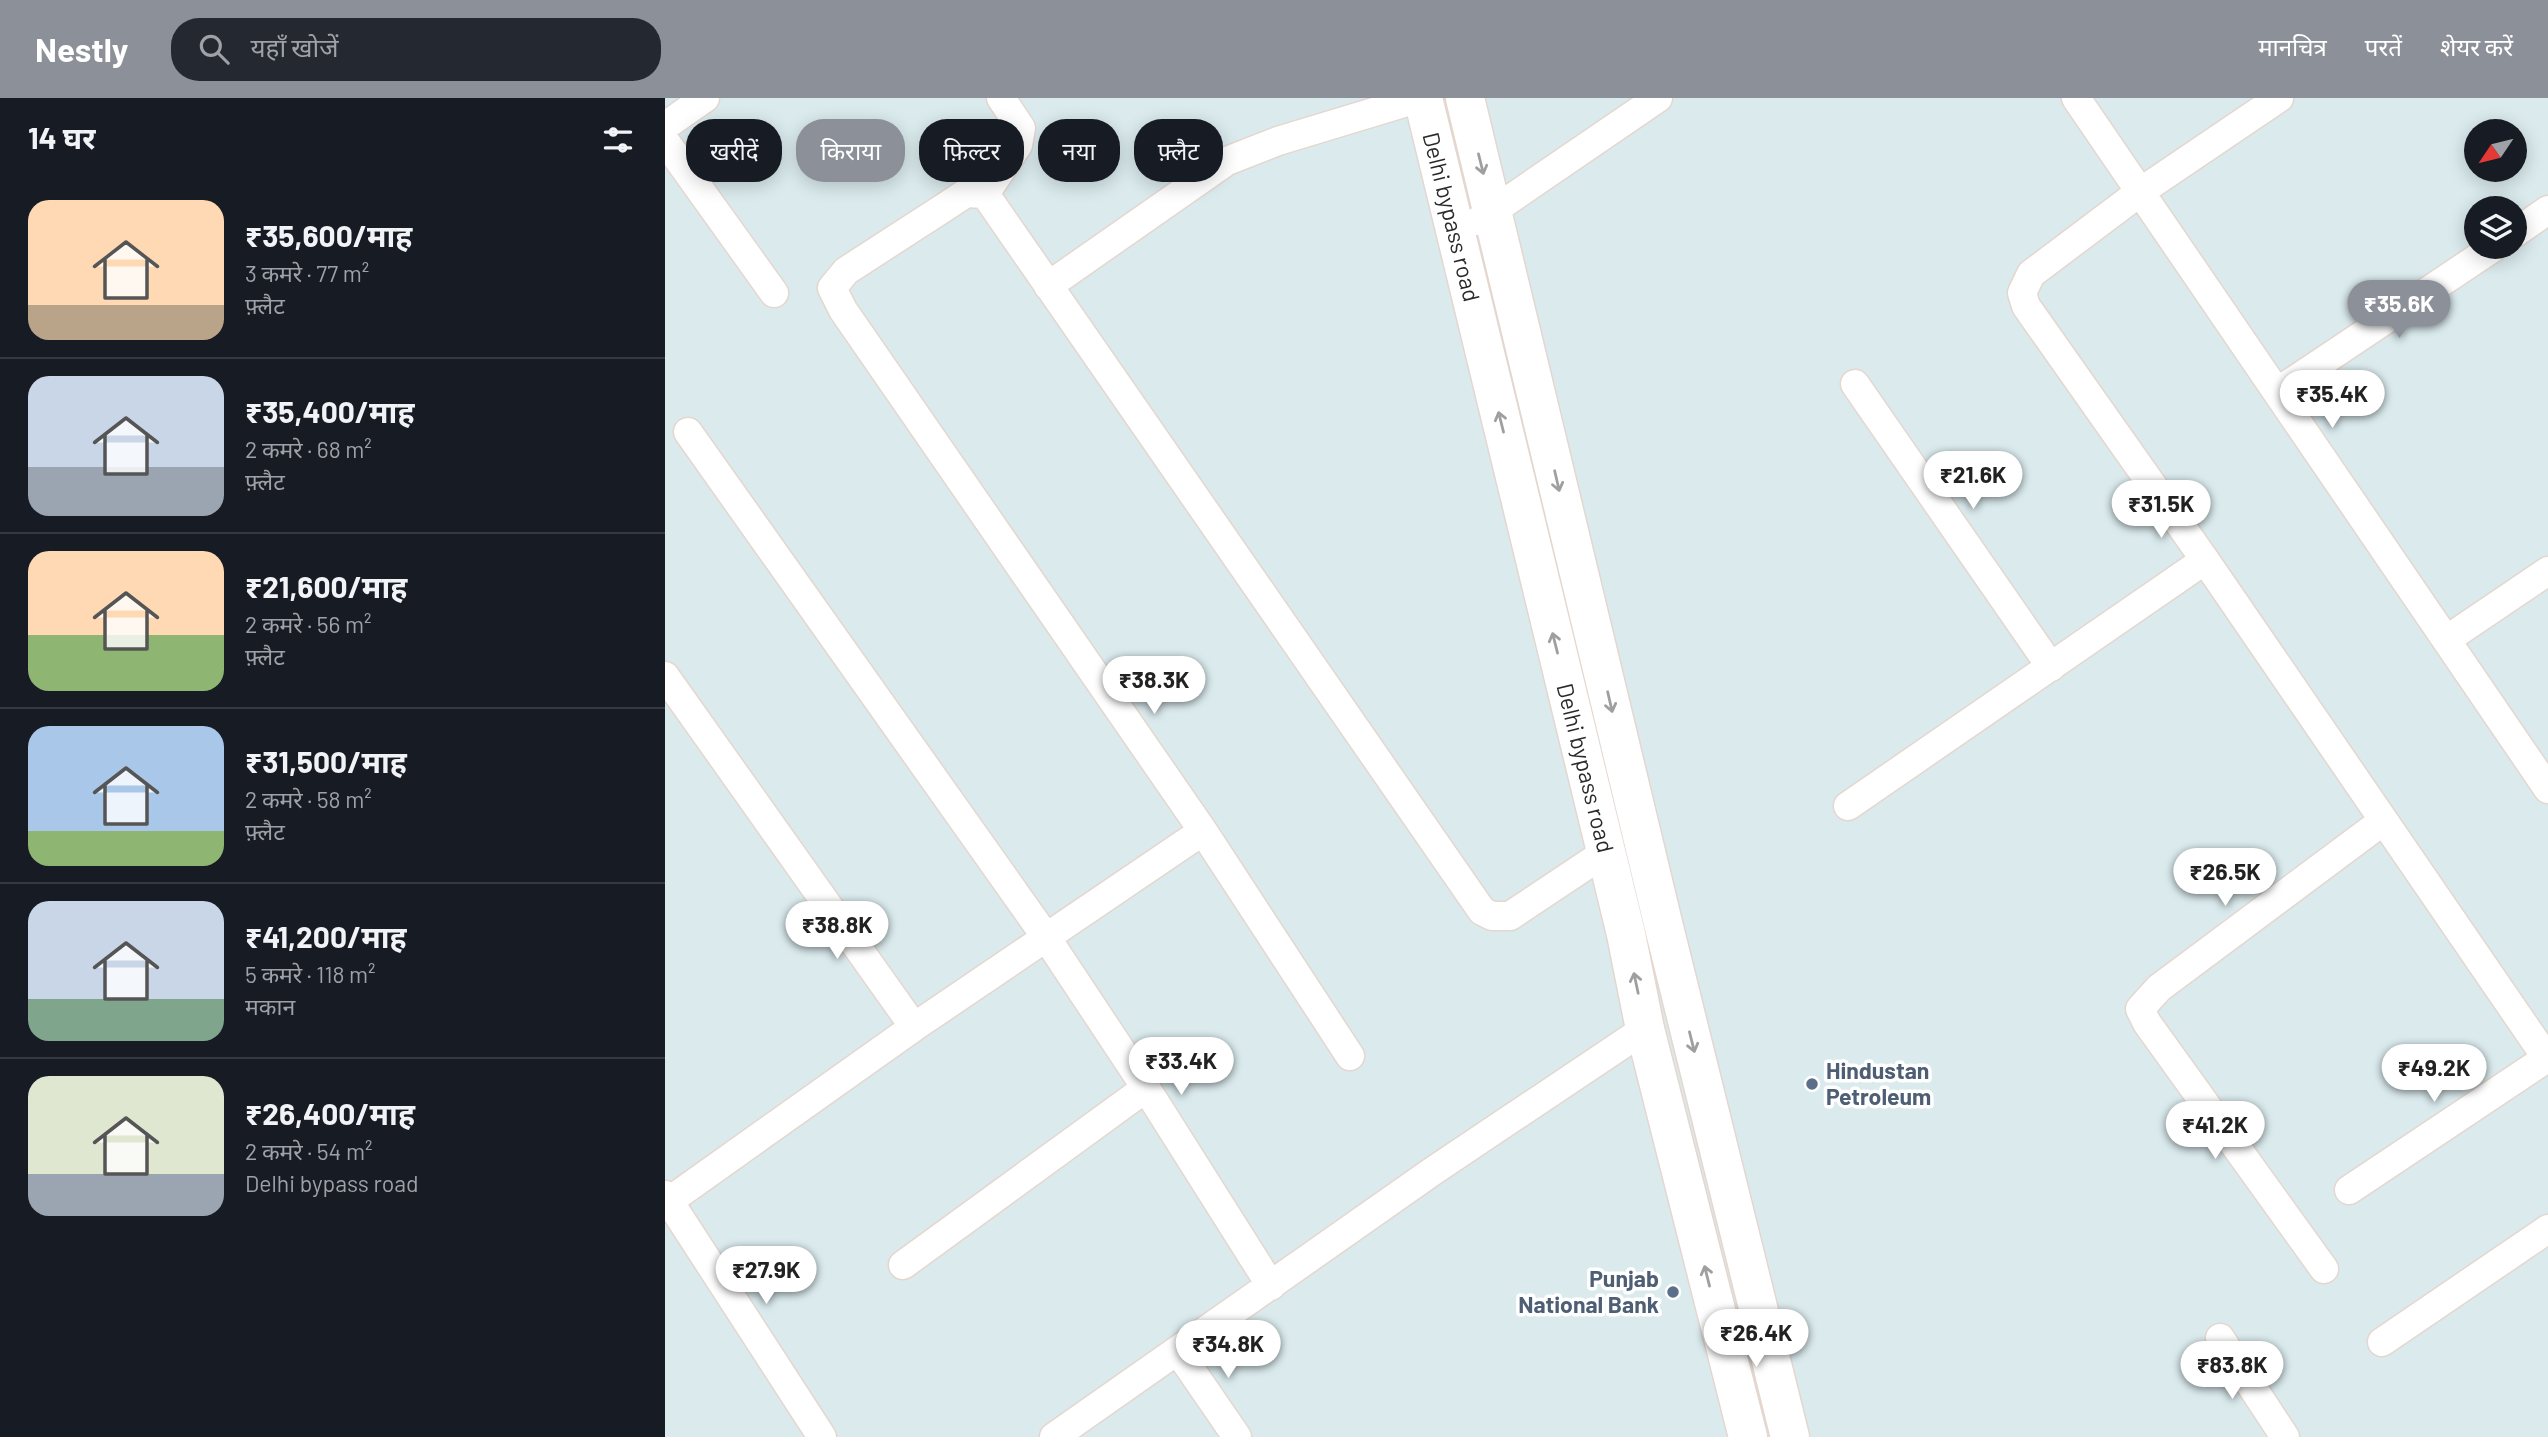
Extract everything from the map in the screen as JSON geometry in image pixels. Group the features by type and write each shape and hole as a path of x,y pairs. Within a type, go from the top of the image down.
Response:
{"main road":[{"name":"Delhi bypass road","path":"1421,98 1606,852 1645,1029 1748,1437"},
{"name":"Delhi bypass road","path":"1465,98 1790,1437"},
{"path":"1726,1349 1765,1334"}],"street":[{"path":"665,126 705,98"},
{"path":"985,194 1018,145 1021,128 1000,98"},
{"path":"1048,286 1227,161 1278,141 1421,98"},
{"path":"1456,237 1658,98"},
{"path":"2076,98 2548,789"},
{"path":"2279,98 2140,192 2031,274 2022,293 2026,306 2205,560 2547,1059 2349,1190"},
{"path":"665,141 774,293"},
{"path":"985,194 966,193 846,271 832,288 843,310 1203,831 1350,1056"},
{"path":"985,194 1482,911 1492,916 1510,916 1606,852"},
{"path":"2527,225 2548,210"},
{"path":"2277,392 2476,259"},
{"path":"1855,384 2051,667"},
{"path":"688,432 1046,937 1146,1087 1271,1286"},
{"path":"1848,806 2205,560"},
{"path":"2446,640 2548,571"},
{"path":"665,676 914,1027"},
{"path":"2324,1269 2147,1023 2140,1009 2159,988 2383,821"},
{"path":"822,1437 667,1198 1203,831"},
{"path":"1054,1437 1645,1029"},
{"path":"903,1265 1146,1087"},
{"path":"2382,1342 2548,1229"},
{"path":"2220,1338 2285,1437"},
{"path":"1178,1351 1237,1437"}],"place":[{"name":"Hindustan Petroleum","path":"1812,1084"},
{"name":"Punjab National Bank","path":"1673,1292"}]}
